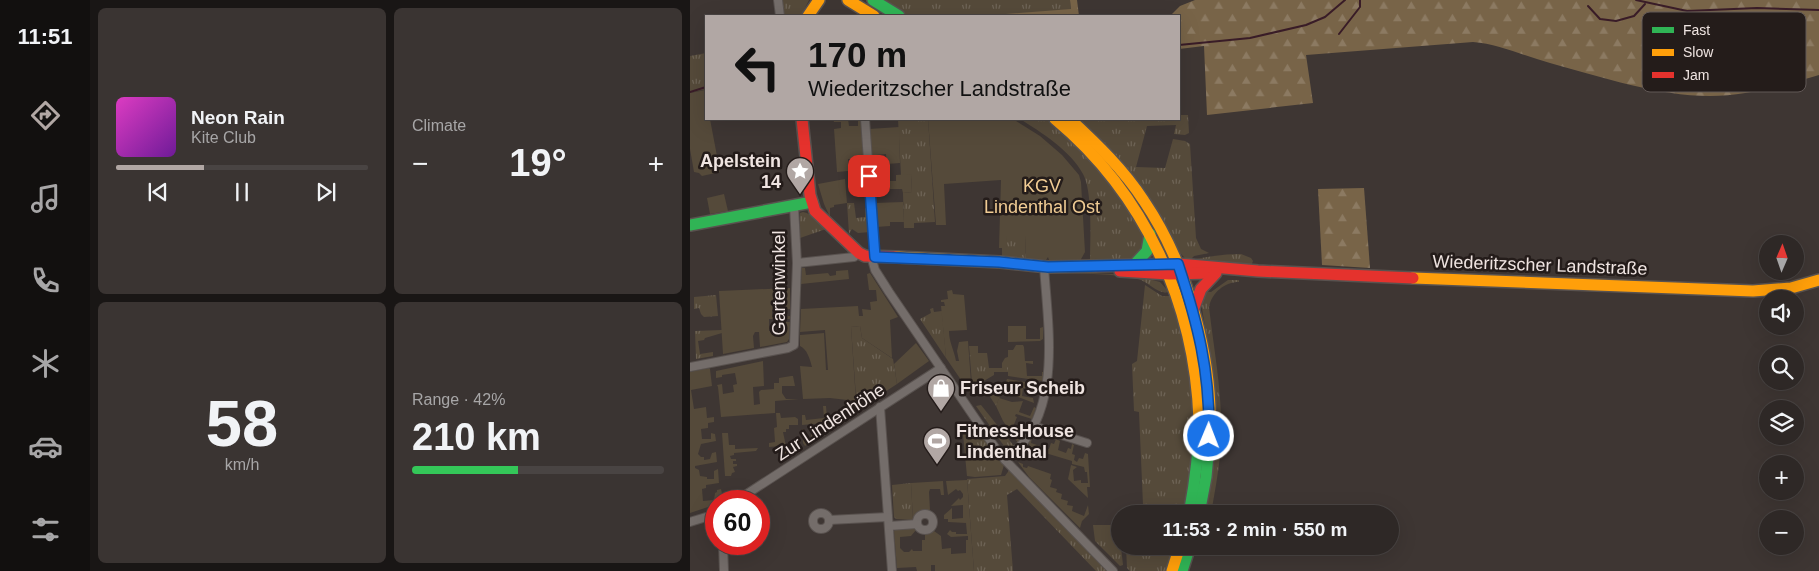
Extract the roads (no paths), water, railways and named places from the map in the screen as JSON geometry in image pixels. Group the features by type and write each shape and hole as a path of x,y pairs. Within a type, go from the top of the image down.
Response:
{"street":[{"path":"778,0 780,15"},
{"path":"848,0 872,15"},
{"path":"873,0 897,15"},
{"path":"802,120 812,202 815,211 859,254 873,257"},
{"path":"865,120 872,264 1005,460 1113,571"},
{"path":"1056,120 1098,159 1150,234 1167,269 1189,344 1200,412 1197,474 1191,505"},
{"path":"1071,120 1105,152 1134,187 1152,213 1179,269 1203,351 1210,408 1208,456 1200,505"},
{"path":"690,225 812,202"},
{"name":"Gartenwinkel","path":"690,367 792,346 794,342 796,264 794,206"},
{"path":"1135,264 1146,255 1149,248 1150,234"},
{"path":"796,264 854,257"},
{"name":"Wiederitzscher Landstraße","path":"873,257 999,262 1068,270 1179,269 1258,271 1753,292 1791,288 1819,280"},
{"name":"Wiederitzscher Landstraße","path":"1048,267 1135,264 1167,269"},
{"path":"1005,460 1021,446 1033,426 1045,395 1049,369 1048,267"},
{"name":"Wiederitzscher Landstraße","path":"1179,269 1216,273 1258,271"},
{"path":"1192,310 1206,280 1216,273"},
{"name":"Zur Lindenhöhe","path":"753,490 941,368"},
{"path":"880,407 892,571"},
{"path":"1033,426 1086,443"},
{"path":"830,520 888,516"},
{"path":"690,522 705,519"},
{"path":"888,526 917,524"},
{"path":"723,555 724,571"},
{"path":"1172,571 1177,555"},
{"path":"1182,571 1187,555"}],"waterway":[{"path":"1180,45 1250,38 1306,25 1325,17 1345,0"},
{"path":"1339,34 1360,7 1360,0"},
{"path":"1636,0 1687,11 1757,8 1819,10"},
{"path":"1588,6 1600,19 1616,21 1634,16 1645,4"},
{"path":"690,92 705,87"}],"place":[{"name":"Apelstein 14","path":"800,195"},
{"name":"Friseur Scheib","path":"941,412"},
{"name":"FitnessHouse Lindenthal","path":"937,465"}],"park label":[{"name":"KGV Lindenthal Ost","path":"1042,196"}]}
